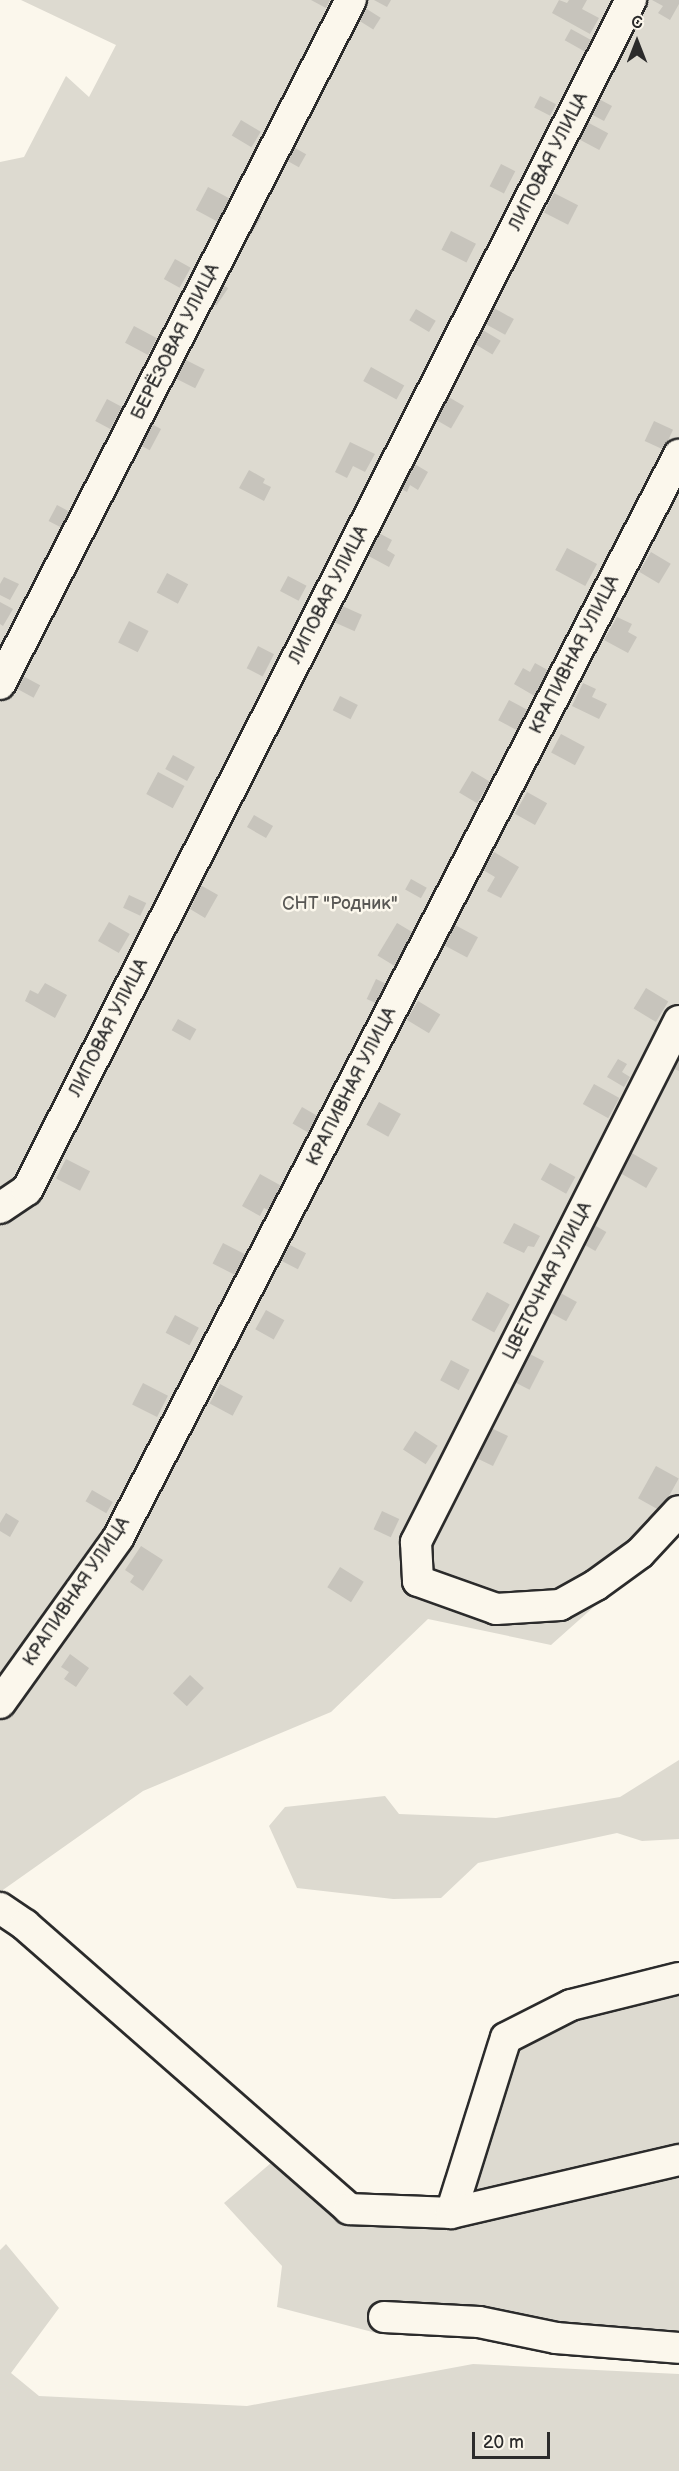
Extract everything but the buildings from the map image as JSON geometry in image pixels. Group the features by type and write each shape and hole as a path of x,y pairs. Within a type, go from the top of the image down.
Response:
{"street":[{"name":"БЕРЁЗОВАЯ УЛИЦА","path":"0,684 351,0"},
{"name":"ЛИПОВАЯ УЛИЦА","path":"0,1208 27,1190 631,0"},
{"name":"КРАПИВНАЯ УЛИЦА","path":"0,1703 118,1538 679,455"},
{"name":"ЦВЕТОЧНАЯ УЛИЦА","path":"679,1022 416,1542 418,1581 496,1609 560,1605 597,1586 640,1553 679,1511"},
{"path":"0,1908 25,1925 349,2209 451,2213 679,2160"},
{"path":"451,2213 507,2038 571,2005 679,1978"},
{"path":"384,2317 479,2322 556,2338 679,2348"}],"green space":[{"name":"СНТ \"Родник\"","path":"21,0 679,0 679,1531 551,1645 428,1619 331,1712 143,1791 0,1892 0,162 24,157 66,76 89,97 116,45"},
{"path":"679,1760 679,1839 642,1841 617,1833 478,1863 441,1898 393,1899 297,1888 269,1826 285,1807 385,1796 399,1814 496,1818 620,1797"},
{"path":"679,1973 679,2352 451,2319 380,2334 277,2307 282,2266 224,2203 292,2145 368,2200 443,2196 503,2022"},
{"path":"6,2244 59,2308 11,2373 39,2396 247,2406 473,2364 679,2374 679,2471 0,2471 0,2250"}]}
